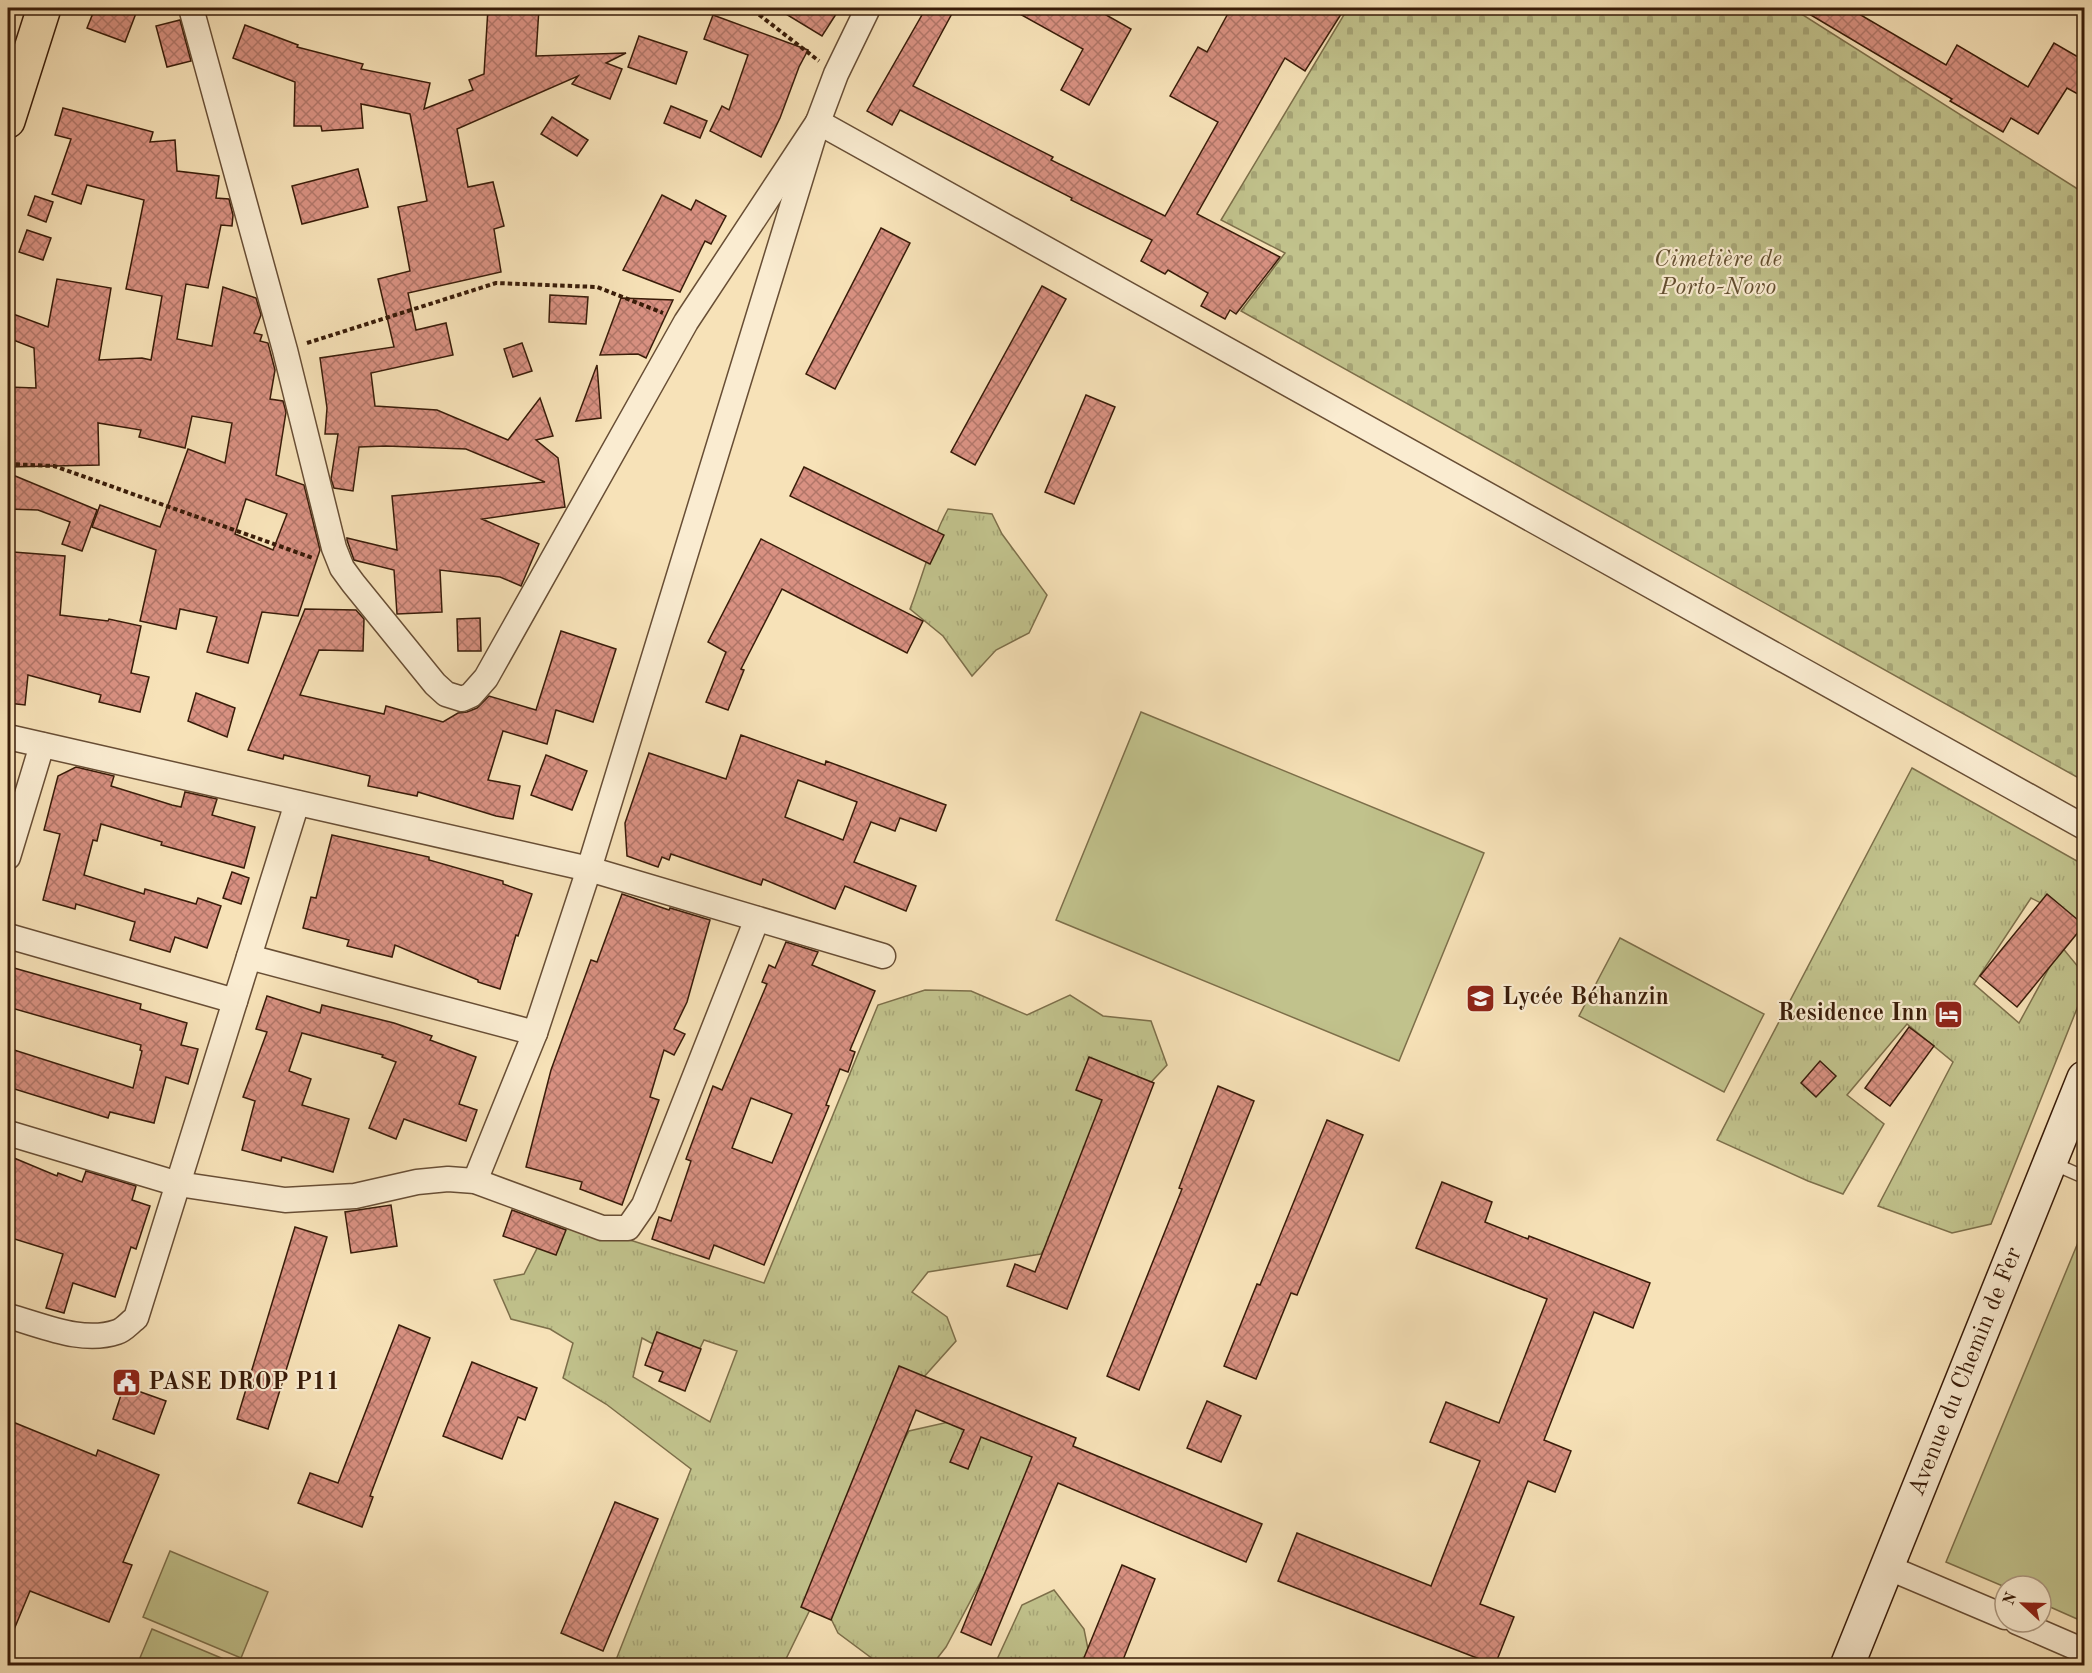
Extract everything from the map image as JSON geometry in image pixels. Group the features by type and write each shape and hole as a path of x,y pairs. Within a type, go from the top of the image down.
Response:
{"main road":[{"path":"8,121 44,8"}],"street":[{"path":"191,8 285,350 328,528 342,568 435,684 446,694 462,699 471,695 486,678 686,322 818,122"},
{"path":"475,1181 535,1033 589,868 818,122 836,74 868,8"},
{"path":"818,122 2085,827"},
{"path":"8,737 589,868 883,956"},
{"path":"8,857 42,745"},
{"path":"8,1316 79,1335 102,1335 120,1331 135,1318 297,803"},
{"path":"8,1133 178,1184 285,1200 355,1196 417,1182 448,1179 475,1181 602,1228 628,1228 644,1206 757,919"},
{"path":"8,936 235,1001"},
{"path":"249,957 535,1033"},
{"name":"Avenue du Chemin de Fer","path":"1847,1665 2085,1078"},
{"path":"1887,1567 1993,1612"},
{"path":"2045,1634 2085,1651"}],"lane":[{"path":"2051,1163 2085,1177"}],"path":[{"path":"746,8 753,10 836,74"},
{"path":"285,350 496,283 597,287 686,322"},
{"path":"8,464 54,466 342,568"}],"green space":[{"name":"Cimetière de Porto-Novo","path":"1348,8 1792,8 2084,193 2084,781 1241,311 1285,253 1221,220"},
{"path":"948,509 992,514 1002,534 1047,595 1029,633 996,650 972,676 943,636 910,609 932,546"},
{"path":"1141,712 1484,853 1399,1061 1056,920"},
{"path":"1912,768 2084,865 2084,925 2031,898 1974,984 2019,1023 2061,946 2084,974 2084,991 1991,1224 1952,1233 1878,1206 1953,1062 1907,1024 1847,1095 1884,1124 1843,1194 1808,1181 1717,1140"},
{"path":"1620,938 1764,1014 1724,1092 1579,1016"},
{"path":"925,990 971,991 1027,1015 1070,995 1103,1016 1151,1021 1167,1065 1143,1091 1041,1254 928,1272 912,1292 947,1317 956,1341 923,1378 783,1665 614,1665 691,1469 606,1404 563,1378 573,1343 550,1329 511,1319 494,1280 524,1274 552,1219 630,1240 764,1283 878,1005","holes":["642,1338 692,1365 704,1340 737,1351 710,1422 633,1377"]},
{"path":"2084,1228 2084,1622 2053,1608 2053,1574 1993,1574 1993,1582 1946,1562"},
{"path":"953,1421 1032,1456 1032,1485 946,1647 932,1665 881,1665 838,1633 822,1600 909,1431"},
{"path":"170,1551 268,1592 241,1658 143,1617"},
{"path":"1054,1590 1084,1629 1090,1659 1086,1665 994,1666 1022,1605"},
{"path":"152,1629 238,1665 137,1665"}],"building":[{"path":"95,8 138,8 125,42 87,28"},
{"path":"488,8 539,8 536,56 626,53 606,63 622,69 610,99 572,84 578,76 457,129 468,187 493,182 504,226 494,229 501,272 408,293 416,330 446,323 453,355 371,373 375,406 437,410 508,440 540,398 553,436 536,440 558,458 565,507 482,519 539,544 521,586 500,577 440,570 442,612 397,614 394,570 354,560 347,540 347,538 397,550 392,496 545,482 466,449 386,446 359,447 353,491 334,488 331,479 338,434 325,434 327,408 320,358 394,347 378,279 410,271 398,207 427,201 410,114 361,104 363,128 322,131 321,126 294,126 295,82 233,58 245,25 298,45 297,47 363,64 361,69 430,83 424,109 473,90 469,80 484,74"},
{"path":"776,8 840,8 822,36"},
{"path":"926,8 955,8 913,86 1053,157 1051,160 1165,216 1218,122 1170,96 1198,47 1207,52 1231,8 1345,8 1305,71 1285,58 1197,214 1280,257 1236,314 1230,310 1225,319 1201,306 1208,293 1168,270 1165,274 1141,261 1152,240 900,110 892,125 867,111"},
{"path":"1009,8 1094,8 1131,29 1089,105 1061,90 1083,49"},
{"path":"1799,8 1863,8 1859,14 1946,65 1957,45 2028,87 2054,43 2085,61 2085,98 2067,88 2038,134 2011,118 2003,132"},
{"path":"713,15 808,50 761,157 710,131 722,106 729,110 748,55 704,39"},
{"path":"180,20 191,61 167,67 156,26"},
{"path":"639,36 687,52 676,84 628,67"},
{"path":"671,106 707,121 700,138 664,123"},
{"path":"63,108 153,132 150,142 175,140 177,171 219,176 216,198 229,199 233,215 232,226 221,225 208,288 186,284 177,339 212,346 223,287 256,298 261,315 254,333 262,335 260,341 268,343 275,370 270,399 283,401 286,412 276,475 304,485 320,550 298,616 262,612 248,663 207,652 217,617 180,609 176,629 140,621 156,550 92,527 100,505 160,527 188,449 225,463 232,423 192,416 185,448 139,437 141,430 98,423 99,465 8,467 8,387 36,388 34,348 8,338 8,312 48,327 57,279 111,288 99,360 142,358 151,360 162,296 126,289 144,200 87,185 81,204 52,194 71,139 55,135","holes":["246,499 287,514 273,550 235,534"]},
{"path":"552,117 588,140 577,156 541,134"},
{"path":"358,169 368,207 302,224 292,186"},
{"path":"662,195 691,210 696,200 726,216 711,244 705,241 680,292 623,270"},
{"path":"35,196 53,202 46,222 28,215"},
{"path":"881,228 910,243 835,389 806,374"},
{"path":"27,230 51,238 43,260 19,252"},
{"path":"1042,286 1066,299 975,465 951,452"},
{"path":"550,295 588,297 586,324 549,322"},
{"path":"621,298 673,300 646,358 638,354 600,355"},
{"path":"522,343 532,371 513,377 504,349"},
{"path":"597,365 601,418 576,421"},
{"path":"1086,395 1115,407 1074,504 1045,492"},
{"path":"804,467 944,535 930,564 790,496"},
{"path":"8,473 97,510 82,551 62,544 70,522 38,510 8,509"},
{"path":"761,539 923,621 907,653 782,589 741,669 744,670 728,710 706,702 726,652 708,642"},
{"path":"13,552 65,556 60,615 108,621 109,619 141,626 131,673 149,677 140,712 99,702 101,695 28,675 25,705 8,703 8,616"},
{"path":"305,609 356,610 364,619 363,651 319,650 300,695 384,714 386,706 443,722 458,713 477,708 489,696 536,710 561,631 616,649 593,722 556,710 547,744 503,731 488,780 520,786 513,819 418,792 417,796 368,786 370,776 284,755 283,759 248,750"},
{"path":"480,618 481,651 458,651 457,619"},
{"path":"196,693 235,708 227,737 188,721"},
{"path":"741,735 825,765 826,761 946,805 936,831 900,818 895,831 871,822 854,862 916,886 906,911 845,886 835,909 763,879 761,885 671,854 669,860 662,857 658,867 627,856 625,823 649,753 726,779","holes":["798,780 857,802 843,840 785,817"]},
{"path":"546,755 587,771 572,810 531,795"},
{"path":"76,767 114,776 111,786 172,805 181,807 185,792 217,799 212,815 255,827 244,868 161,845 162,842 101,824 97,841 93,840 84,875 144,894 145,889 196,904 198,898 221,906 207,948 175,937 170,952 130,940 135,922 76,904 75,909 43,900 60,834 44,830 58,776"},
{"path":"332,835 429,857 429,860 503,881 503,884 532,894 518,936 516,935 500,989 478,982 478,980 395,945 392,957 347,946 349,940 303,928 311,897 316,898"},
{"path":"232,872 249,878 241,904 223,898"},
{"path":"622,894 669,910 670,908 710,920 687,1002 674,1029 685,1034 674,1055 664,1050 650,1097 659,1100 622,1205 580,1189 582,1182 526,1167 551,1070 591,960 597,962"},
{"path":"2047,894 2084,925 2017,1007 1980,976"},
{"path":"786,942 818,952 812,965 875,991 850,1050 855,1052 848,1072 840,1069 826,1105 829,1106 764,1265 714,1245 709,1259 652,1239 659,1217 671,1221 691,1161 686,1159 713,1086 722,1090 767,984 762,982 769,965 775,968","holes":["751,1098 792,1114 772,1163 732,1148"]},
{"path":"14,968 141,1004 140,1009 187,1023 181,1045 198,1049 188,1084 166,1077 154,1123 110,1112 108,1118 8,1087 8,1048 133,1088 142,1051 140,1050 141,1045 8,1007 8,990"},
{"path":"267,996 320,1013 322,1005 394,1023 432,1036 430,1040 476,1057 459,1104 477,1110 466,1141 404,1119 396,1139 369,1128 396,1062 382,1057 383,1055 302,1033 289,1071 311,1079 302,1105 349,1119 333,1172 282,1157 281,1161 242,1150 255,1101 243,1097 267,1032 256,1029"},
{"path":"1909,1027 1934,1046 1890,1106 1865,1088"},
{"path":"1089,1057 1154,1083 1067,1309 1007,1286 1015,1264 1035,1272 1102,1100 1076,1090"},
{"path":"1820,1061 1836,1076 1816,1097 1801,1083"},
{"path":"1218,1086 1254,1101 1139,1390 1107,1376 1182,1189 1179,1188"},
{"path":"1327,1120 1363,1135 1297,1295 1291,1293 1256,1379 1224,1366 1257,1284 1260,1285"},
{"path":"14,1158 57,1176 58,1173 82,1182 86,1171 136,1186 132,1200 150,1206 136,1249 131,1247 115,1297 73,1283 64,1313 46,1308 63,1254 8,1237 8,1173"},
{"path":"1442,1182 1492,1202 1485,1222 1528,1239 1529,1236 1650,1283 1633,1328 1594,1312 1544,1440 1571,1451 1555,1492 1528,1481 1480,1604 1514,1617 1495,1665 1278,1581 1297,1533 1431,1586 1480,1461 1430,1442 1446,1402 1499,1423 1547,1299 1416,1248"},
{"path":"391,1205 397,1246 351,1253 345,1212"},
{"path":"512,1210 566,1230 556,1255 503,1236"},
{"path":"295,1227 327,1237 268,1429 237,1419"},
{"path":"399,1325 430,1338 370,1496 373,1497 362,1527 298,1503 310,1473 338,1483"},
{"path":"657,1332 701,1349 685,1391 659,1381 663,1372 645,1365"},
{"path":"472,1362 537,1388 525,1420 518,1417 502,1459 443,1436"},
{"path":"899,1366 1076,1438 1073,1446 1262,1524 1246,1562 1058,1483 991,1645 961,1632 1032,1457 981,1437 968,1469 950,1462 964,1430 916,1410 831,1620 801,1607"},
{"path":"124,1386 166,1401 154,1434 113,1419"},
{"path":"1207,1401 1241,1416 1221,1462 1187,1448"},
{"path":"8,1420 96,1456 98,1450 159,1475 123,1562 132,1565 109,1622 30,1591 8,1644"},
{"path":"615,1502 658,1519 603,1651 561,1633"},
{"path":"1122,1565 1155,1579 1121,1665 1081,1665"}],"place":[{"name":"Lycée Béhanzin","path":"1481,998"},
{"name":"Residence Inn","path":"1949,1014"},
{"name":"PASE DROP P11","path":"127,1383"}]}
